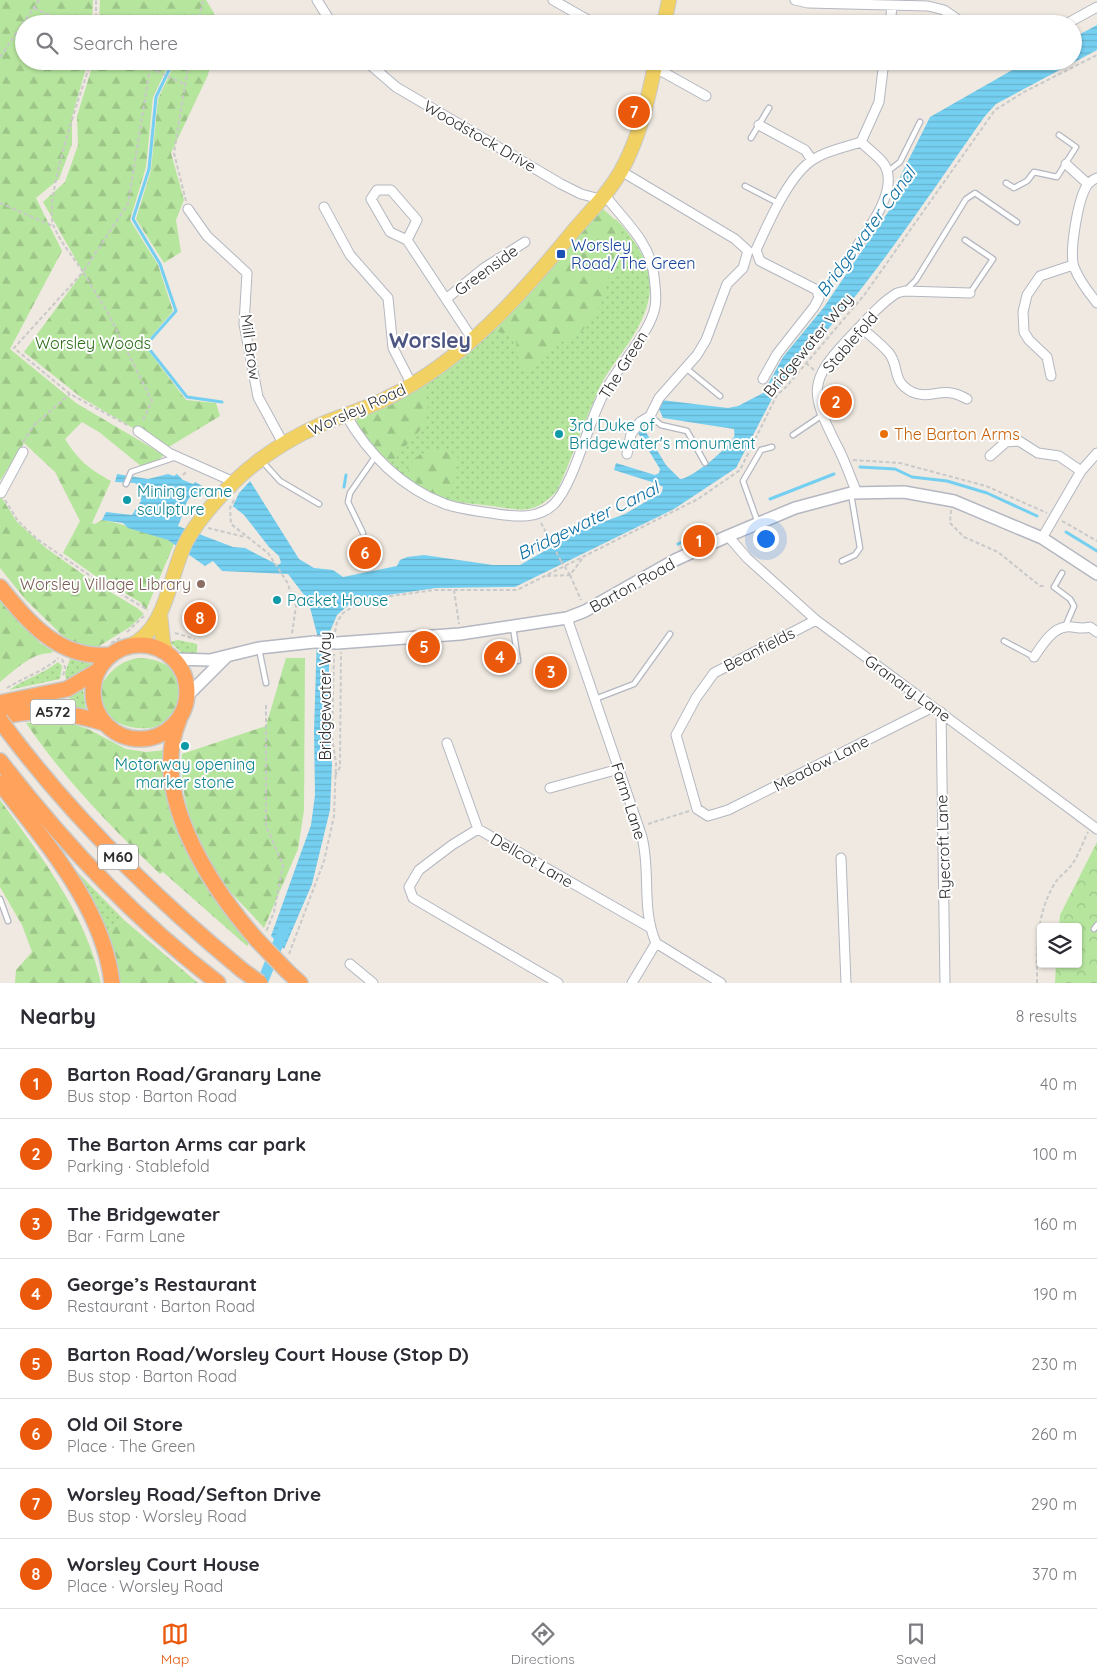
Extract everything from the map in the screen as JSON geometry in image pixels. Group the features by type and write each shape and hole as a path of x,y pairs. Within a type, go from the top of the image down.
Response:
{"highway":[{"path":"0,587 56,650 85,655 108,650"},
{"name":"A572","path":"3,722 54,712 104,723 124,736 147,738 169,729 185,704 184,677 170,656 152,646 129,646 108,650 96,672 93,686 93,699 97,712 104,723"},
{"name":"A572","path":"0,703 67,689 96,672"},
{"path":"185,704 174,738 170,760 171,780 186,829 217,887 261,940 287,965 300,983"},
{"name":"M60","path":"3,722 54,788 126,866 188,924 260,983"},
{"name":"M60","path":"0,761 36,806 110,886 169,942 218,983"},
{"path":"0,783 45,843 79,894 101,938 112,983"}],"main road":[{"path":"666,15 669,0"},
{"name":"Worsley Road","path":"129,646 142,637 160,613 180,554 194,530 231,486 260,459 283,443 387,398 412,385 473,340 545,267 602,197 620,171 640,127 654,70"},
{"name":"Barton Road","path":"170,656 203,661 259,648 314,642 337,644 460,634 567,618 585,611 666,565 728,536 818,500 854,493 904,492 954,501 1042,538 1097,574"},
{"name":"Worsley Road","path":"160,613 162,642 170,656"},
{"path":"185,704 230,654"}],"street":[{"path":"317,0 326,15"},
{"path":"553,0 579,15"},
{"path":"795,0 808,3 892,7 928,6 944,10 951,15"},
{"path":"1082,15 1097,7 1093,0"},
{"path":"891,15 892,7"},
{"name":"Woodstock Drive","path":"376,70 396,87 561,184 581,194 602,197"},
{"path":"665,70 706,96"},
{"path":"764,379 777,354 819,298 817,290 760,261 756,250 790,186 812,160 861,142 879,102 883,70"},
{"path":"759,125 805,150 812,160"},
{"path":"849,258 880,210 888,192 887,172 883,164 861,142"},
{"path":"1066,164 1088,184"},
{"path":"620,171 734,239 748,251 743,268 727,284 706,340 687,369 659,398 650,416 640,422 631,434 627,454"},
{"path":"1097,178 1088,184 1074,231 1073,265 1084,286 1097,303"},
{"path":"407,240 418,220 391,190 377,190 371,199 390,232 407,240 473,340"},
{"name":"The Green","path":"536,515 553,505 559,498 604,393 646,328 655,306 654,278 648,251 602,197"},
{"path":"324,207 350,255 388,298 393,348 412,385"},
{"name":"Mill Brow","path":"188,208 207,236 247,273 244,324 258,397 283,443"},
{"name":"Greenside","path":"446,299 484,268 525,242"},
{"path":"1051,376 1046,357 1040,348 1029,340 1024,332 1025,304 1031,286 1040,276 1073,265"},
{"path":"905,291 970,294"},
{"name":"Stablefold","path":"854,493 844,460 821,416 817,396 821,376 830,361 860,327 890,297 905,291"},
{"path":"860,327 890,354 896,377 907,389 925,395 950,391 967,399"},
{"path":"346,415 364,445 375,457 406,483 446,504 502,515 536,515"},
{"path":"138,431 177,456 231,486"},
{"path":"990,456 1006,442 1019,441 1038,453 1060,456 1081,471"},
{"path":"0,492 23,452"},
{"path":"1042,538 1056,517 1081,471 1097,453"},
{"name":"Granary Lane","path":"728,536 747,558 816,620 1094,827"},
{"name":"Farm Lane","path":"567,618 639,827 646,855 646,904 649,927 656,943"},
{"name":"Beanfields","path":"696,809 676,736 696,698 714,673 816,620"},
{"path":"1034,658 1046,641 1057,630 1065,627 1082,630 1096,628"},
{"name":"Meadow Lane","path":"696,809 708,816 728,810 937,710"},
{"name":"Ryecroft Lane","path":"937,710 946,983"},
{"path":"447,743 478,830"},
{"path":"550,788 620,769"},
{"name":"Dellcot Lane","path":"558,983 413,898 409,887 419,870 452,845 478,830 649,927"},
{"path":"841,858 846,983"},
{"path":"632,983 656,943 722,983"},
{"path":"350,964 373,983"}],"lane":[{"path":"751,138 769,108"},
{"path":"887,172 900,162 920,122"},
{"path":"1006,183 1014,188 1027,181 1034,172 1057,178 1076,147 1059,134"},
{"path":"745,186 780,204"},
{"path":"905,291 916,280 966,199 975,193 1018,222"},
{"path":"965,240 994,259 970,294"},
{"path":"687,369 720,396"},
{"path":"650,416 661,426 687,430 705,463"},
{"path":"793,435 821,416"},
{"path":"758,523 742,480 761,450 772,447"},
{"path":"126,484 131,472 177,456"},
{"path":"363,533 348,502 350,493 375,457"},
{"path":"260,459 280,481 319,504"},
{"path":"842,561 855,555 860,548 854,493"},
{"path":"1062,573 1054,587 1070,599 1074,606 1065,627"},
{"path":"513,627 518,661"},
{"path":"595,699 634,684 670,634"},
{"path":"1004,641 1034,658"},
{"path":"259,648 266,683"},
{"path":"0,900 8,921"}],"path":[{"path":"29,15 39,0"},
{"path":"96,0 96,15"},
{"path":"200,15 203,0"},
{"path":"34,8 49,15"},
{"path":"0,57 15,35"},
{"name":"Bridgewater Way","path":"1082,63 1097,55"},
{"path":"87,70 56,176 51,206 53,226 83,272 108,313 152,401 138,431 70,394 14,348 83,272 128,204 150,70"},
{"path":"154,70 185,84"},
{"path":"187,70 174,153 188,208"},
{"name":"Bridgewater Way","path":"287,965 324,861 334,816 335,777 332,737 337,644 336,622 343,613 363,600 434,590 517,590 698,499 740,470 777,395 787,386 865,294 995,110 1024,92 1067,70"},
{"path":"0,203 53,226"},
{"path":"23,452 24,439 34,425 70,394"},
{"path":"844,460 859,459 900,464 986,486 1056,517 1097,541"},
{"path":"0,492 18,522 37,539 92,577 149,610 160,613"},
{"path":"954,501 949,518 958,532 998,552 1040,586 1054,587"},
{"path":"230,508 231,524 268,553 283,576 296,606 292,632"},
{"path":"536,515 570,575 582,604"},
{"path":"206,528 247,538"},
{"path":"546,576 570,575 584,557"},
{"path":"454,590 460,634"},
{"path":"108,650 144,615 160,613"},
{"path":"171,629 179,634 195,639"},
{"path":"335,777 340,767 337,644"},
{"path":"56,650 65,667 62,682"},
{"path":"0,691 47,667 56,650"},
{"path":"261,940 274,912 283,865 266,826 266,705"},
{"path":"639,827 696,809"},
{"path":"1036,983 1039,919 1045,901 1056,880 1074,863 1094,827"}],"green space":[{"name":"Worsley Woods","path":"0,0 93,0 92,15 15,15 15,70 85,70 72,117 72,144 59,179 36,198 62,251 10,349 76,403 164,455 147,471 99,432 82,422 65,439 85,463 111,481 92,523 95,524 102,520 119,524 168,540 174,544 146,610 140,602 94,575 63,553 80,521 55,472 24,443 0,481"},
{"path":"100,0 206,0 214,15 99,15"},
{"name":"Worsley Woods","path":"91,70 166,70 153,97 146,167 130,220 158,265 173,311 144,345 186,400 216,403 220,416 167,448 82,398 24,352 83,272 43,202 65,182 78,145 77,116"},
{"name":"Worsley Woods","path":"172,70 209,70 171,153 184,200 176,220 181,252 164,263 136,219 151,170 158,99"},
{"path":"602,208 622,226 604,294 595,315 582,331 551,348 528,369 519,366 516,340 512,334 490,331"},
{"path":"616,219 630,235 647,265 650,294 639,326 599,389 557,491 534,508 520,510 443,498 416,485 383,455 356,420 389,404"},
{"path":"425,381 428,412 423,427 390,463 372,447 356,425 358,416"},
{"path":"434,449 450,451 458,458 451,493 446,498 424,489 407,476 410,465 415,458"},
{"path":"0,495 17,522 46,548 92,581 144,614 130,627 99,646 85,646 68,641 26,600 0,568"},
{"path":"0,596 40,643 53,651 30,659 0,682"},
{"path":"178,640 197,644 197,655 182,653 170,642"},
{"path":"137,658 158,661 167,665 180,677 183,685 180,706 170,719 156,727 140,728 124,725 111,718 102,707 99,693 106,678 120,665"},
{"path":"286,658 305,658 304,810 298,849 264,928 223,883 213,869 197,838 183,788 182,754 266,726"},
{"path":"70,659 92,664 84,673 67,684 65,673"},
{"path":"58,662 62,666 60,679 9,690 46,670"},
{"path":"83,689 86,710 73,707 69,695"},
{"path":"67,722 88,729 126,749 146,752 166,750 168,794 251,941 247,946 163,872 160,874 72,783 26,723"},
{"path":"0,800 46,864 73,910 85,933 101,983 15,983 16,970 32,952 22,925 0,887"},
{"path":"1097,842 1097,983 1055,983 1056,968 1082,968 1082,923 1059,923 1060,915"},
{"path":"55,849 124,920 105,932"},
{"path":"124,920 198,983 120,983 115,957 105,932"}],"water":[{"path":"1097,25 1097,50 1082,58 1082,33"},
{"path":"1012,70 1060,70 996,104 985,116 876,270 776,391 736,468 674,509 515,587 436,588 354,600 337,615 329,634 329,720 327,726 332,764 330,810 312,884 284,949 271,936 311,825 315,795 314,731 317,634 308,600 288,574 222,571 213,561 205,566 168,540 128,528 123,523 102,520 106,512 132,515 141,501 139,487 135,483 115,482 117,474 148,479 168,474 174,476 177,474 183,480 193,484 195,482 206,488 239,493 250,481 299,559 314,568 333,570 343,577 397,566 400,560 407,557 424,555 493,565 520,565 581,530 625,514 662,492 663,487 658,484 614,470 616,463 655,475 659,473 660,469 638,433 644,429 666,465 680,479 701,469 731,442 734,437 734,429 663,418 659,409 661,400 728,408 738,406 763,393 783,357 824,307 907,184 900,177 930,117","holes":["202,495 234,507 244,515 269,547 279,556 281,563 278,565 245,548 233,547 178,526 190,497"]}],"pier":[{"path":"208,485 239,493 232,508 202,498"}],"waterway":[{"path":"169,70 156,97 149,169 133,219 160,264 176,311 146,345 187,397 222,402"},
{"path":"860,467 895,469 912,477 947,481 987,493 1037,516"},
{"path":"770,499 834,474"},
{"path":"344,487 346,475"},
{"path":"678,544 701,532"},
{"path":"1066,532 1097,551"},
{"name":"Bridgewater Canal","path":"262,983 284,929"}],"place":[{"name":"Worsley Road/Sefton Drive","path":"634,112"},
{"name":"Worsley Road/The Green","path":"561,254"},
{"name":"The Barton Arms car park","path":"836,402"},
{"name":"3rd Duke of Bridgewater's monument","path":"559,434"},
{"name":"The Barton Arms","path":"884,434"},
{"name":"Mining crane sculpture","path":"127,500"},
{"name":"Barton Road/Granary Lane","path":"699,541"},
{"name":"Old Oil Store","path":"365,553"},
{"name":"Worsley Village Library","path":"201,584"},
{"name":"Packet House","path":"277,600"},
{"name":"Worsley Court House","path":"200,618"},
{"name":"Barton Road/Worsley Court House (Stop D)","path":"424,647"},
{"name":"George’s Restaurant","path":"500,657"},
{"name":"The Bridgewater","path":"551,672"},
{"name":"Motorway opening marker stone","path":"185,746"}],"district":[{"name":"Worsley","path":"430,341"}]}
